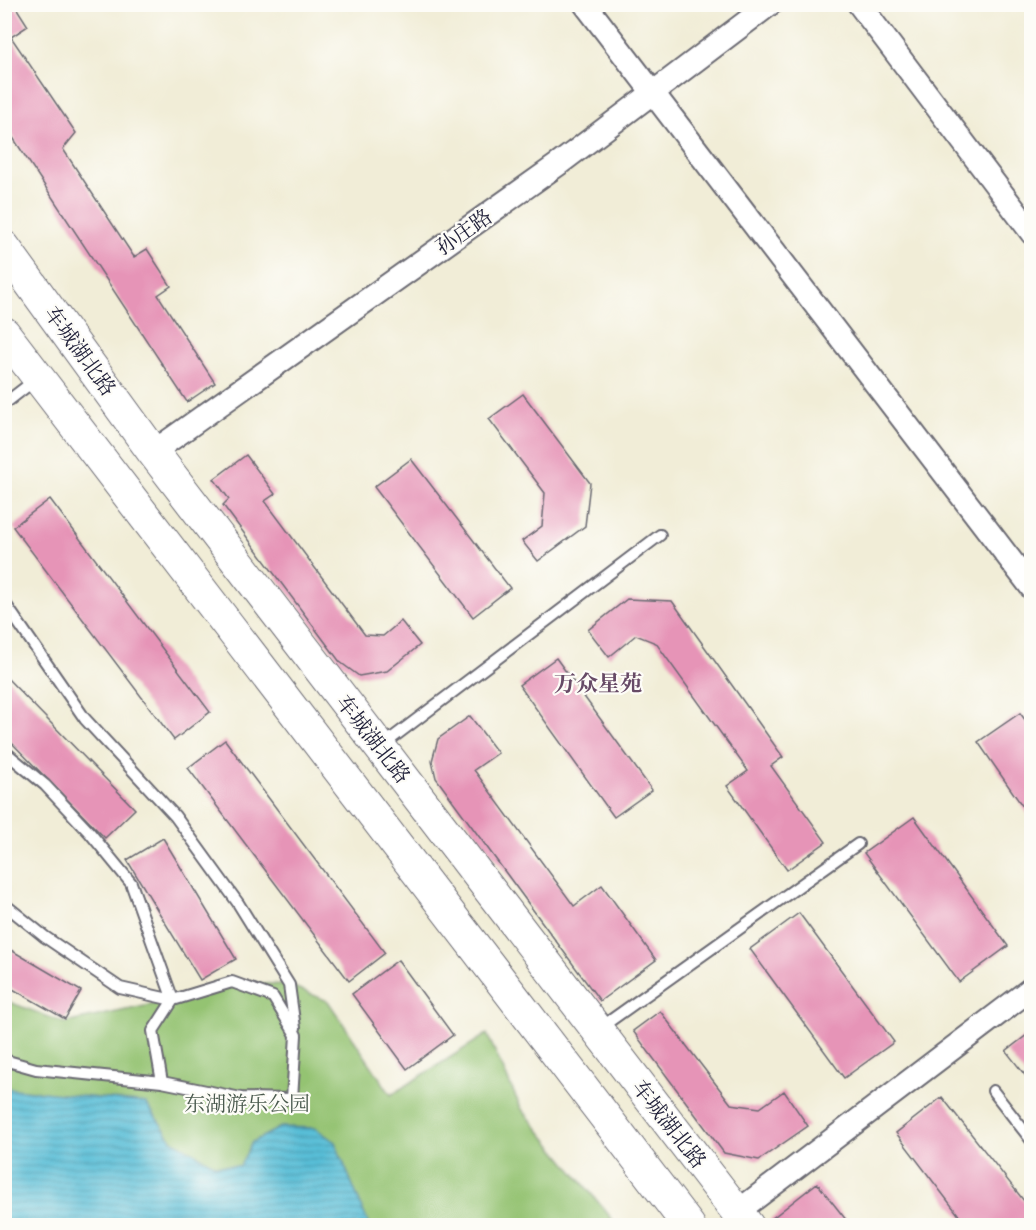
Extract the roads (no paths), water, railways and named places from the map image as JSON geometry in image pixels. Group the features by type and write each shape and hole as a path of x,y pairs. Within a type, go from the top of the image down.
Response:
{"main road":[{"name":"车城湖北路","path":"4,247 153,452 743,1219"},
{"path":"4,333 688,1226"}],"street":[{"path":"585,4 1032,588"},
{"name":"孙庄路","path":"153,452 560,163 770,4"},
{"path":"859,4 1032,233"},
{"path":"743,1219 1032,988"}],"lane":[{"path":"4,404 38,378"},
{"path":"380,747 660,535"},
{"path":"4,602 85,719 175,816 238,903 288,986 296,1035 292,1099 241,1098 162,1082 36,1069 4,1060"},
{"path":"4,751 45,785 90,833 131,883 173,1000"},
{"path":"597,1030 858,844"},
{"path":"4,904 45,937 120,988 173,1000 232,982 273,997 296,1035"},
{"path":"162,1082 153,1031 173,1000"},
{"path":"993,1091 1032,1141"}],"water":[{"path":"5,1088 146,1103 172,1140 215,1165 240,1166 252,1142 281,1127 315,1128 335,1142 369,1225 5,1225"}],"district":[{"name":"万众星苑","path":"598,683"}],"park label":[{"name":"东湖游乐公园","path":"247,1104"}]}
